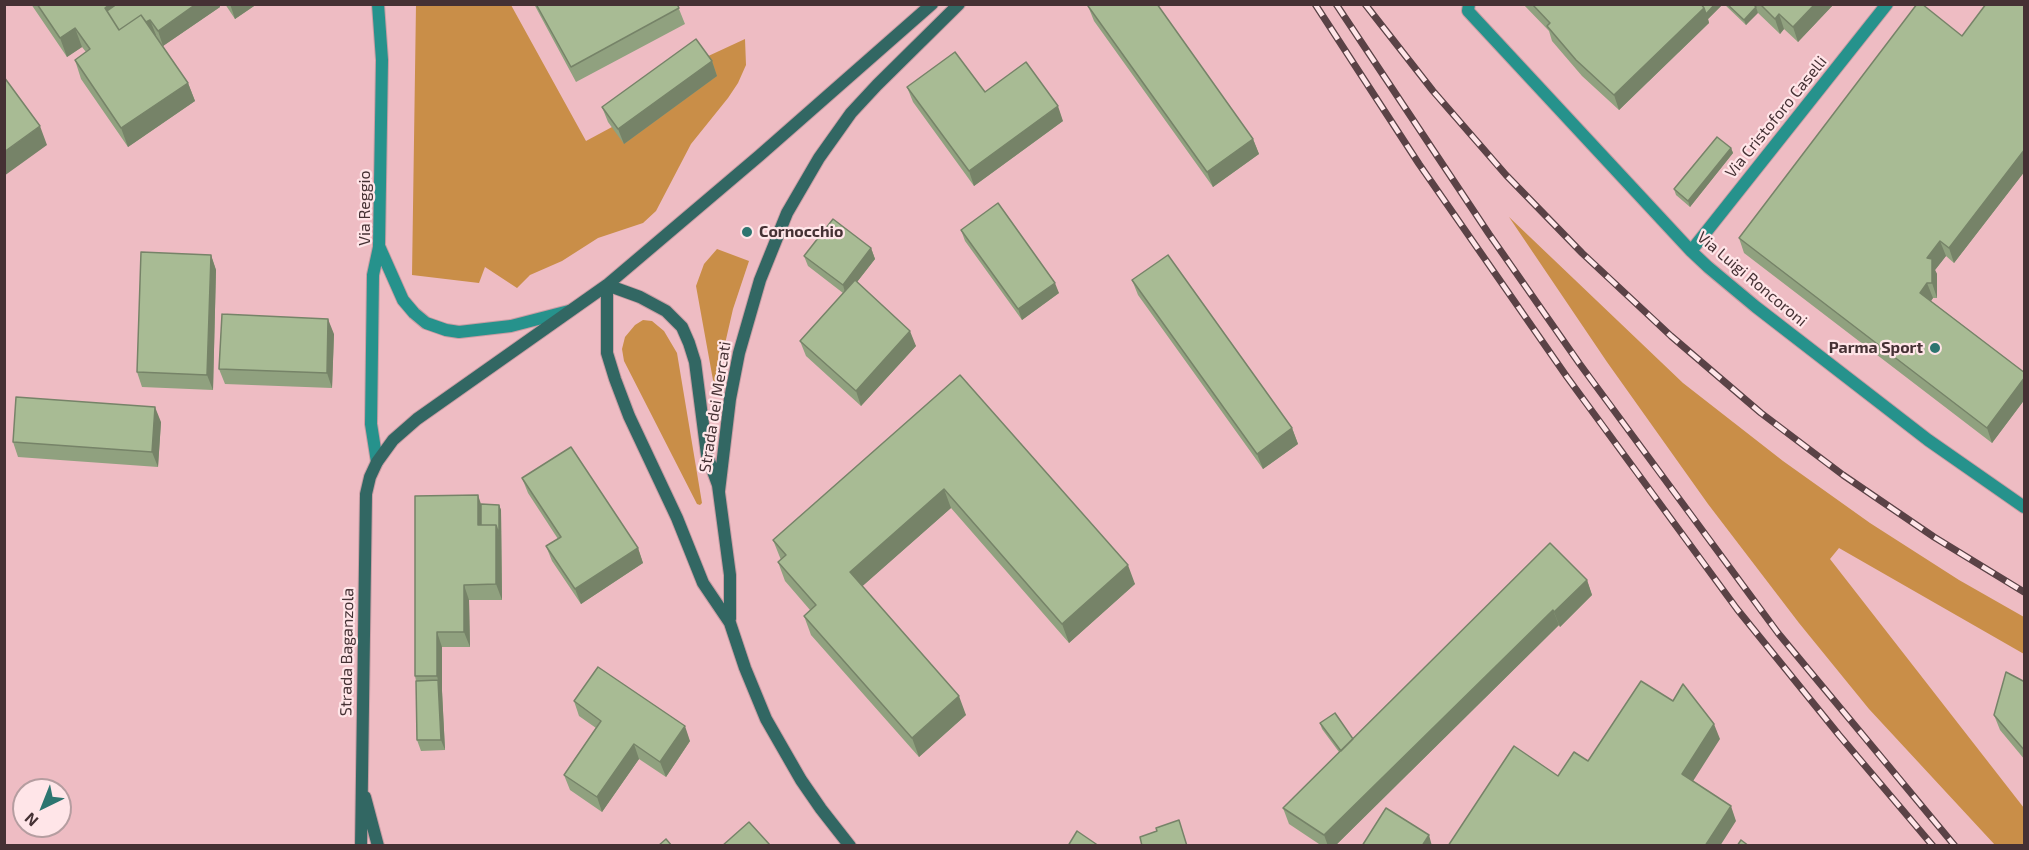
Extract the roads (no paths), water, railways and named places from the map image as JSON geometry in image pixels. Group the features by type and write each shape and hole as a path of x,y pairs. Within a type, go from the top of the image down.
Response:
{"street":[{"name":"Via Reggio","path":"378,4 382,60 380,246 403,300 421,319 439,328 459,332 510,326 569,311"},
{"path":"607,285 932,4"},
{"name":"Strada dei Mercati","path":"719,491 730,399 739,353 760,280 787,213 813,166 851,113 959,4"},
{"name":"Via Cristoforo Caselli","path":"1690,251 1887,4"},
{"name":"Via Luigi Roncoroni","path":"1469,8 1690,251 1756,307 1893,414 1956,461 2025,507"},
{"name":"Strada Baganzola","path":"377,462 371,424 373,271 380,246"},
{"name":"Strada Baganzola","path":"361,846 366,494 370,477 377,462 393,440 417,419 607,285"},
{"name":"Strada dei Mercati","path":"730,623 730,575 719,491 707,454 695,362 686,335 666,311 640,297 607,285 607,353 629,416 677,518 703,583 730,623 755,697 774,736 821,809 850,846"},
{"path":"361,772 364,795 378,846"}],"railway":[{"path":"1315,4 1419,164 1567,377 1737,609 1933,846"},
{"path":"1336,4 1489,234 1579,363 1778,633 1955,846"},
{"path":"1365,4 1433,91 1506,175 1582,253 1671,336 1761,413 1843,475 1934,537 2024,592"}],"place":[{"name":"Cornocchio","path":"747,232"},
{"name":"Parma Sport","path":"1935,348"}]}
